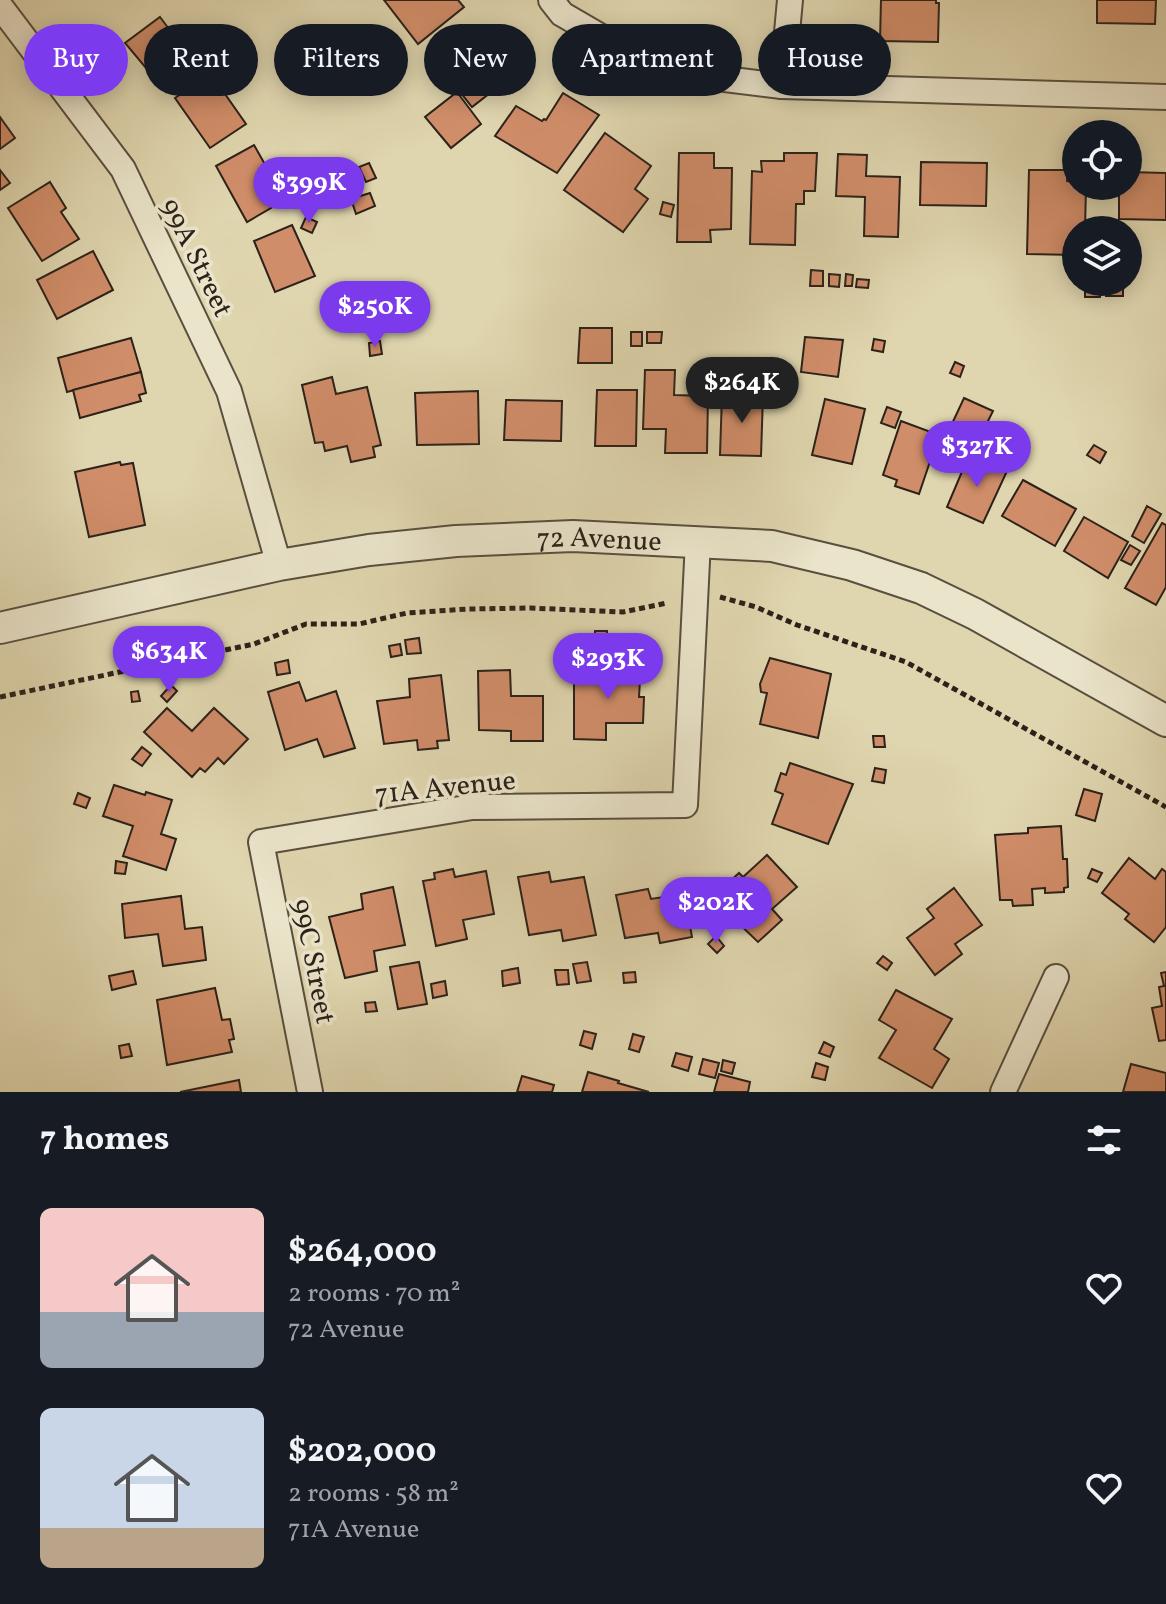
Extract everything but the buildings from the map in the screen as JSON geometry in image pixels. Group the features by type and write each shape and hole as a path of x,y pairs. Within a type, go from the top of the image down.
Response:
{"street":[{"path":"788,24 790,0"},
{"name":"99A Street","path":"0,6 123,169 229,391 279,565"},
{"path":"556,7 660,71 758,83"},
{"path":"891,89 1166,97"},
{"name":"72 Avenue","path":"0,628 279,565 369,550 456,541 573,536 772,546 852,565 921,588 975,614 1166,721"},
{"path":"696,595 698,541"},
{"name":"71A Avenue","path":"261,842 472,807 685,805 696,595"},
{"name":"99C Street","path":"261,842 310,1092"},
{"path":"1003,1092 1056,977"}],"path":[{"path":"0,697 254,644 306,624 359,624 407,613 468,609 623,612 696,595 721,597 906,662 1166,807"}]}
